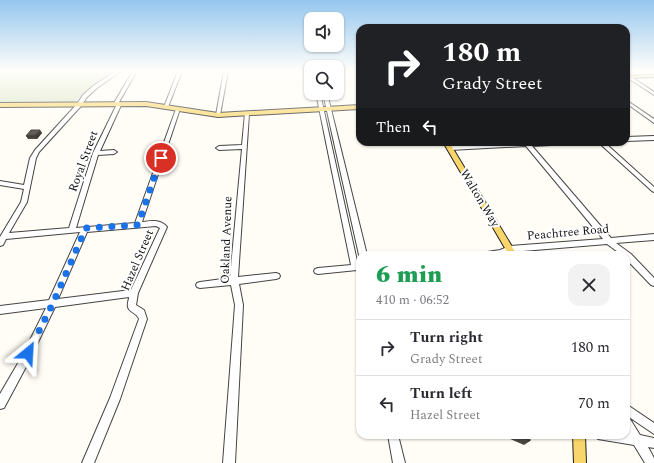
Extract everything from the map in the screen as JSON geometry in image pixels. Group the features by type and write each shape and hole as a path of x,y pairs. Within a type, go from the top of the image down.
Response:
{"main road":[{"path":"0,105 80,105 118,103 166,107 218,115 356,107"},
{"name":"Walton Way","path":"449,146 510,251"},
{"path":"579,439 580,463"}],"street":[{"path":"0,243 24,202 30,168 36,152 80,105 85,96 89,93"},
{"name":"Royal Street","path":"72,230 96,152 124,93"},
{"path":"166,107 172,93"},
{"path":"218,115 222,93"},
{"path":"320,100 354,264 356,265"},
{"path":"327,100 362,251"},
{"path":"630,104 654,121"},
{"name":"Hazel Street","path":"88,463 115,399 143,319 141,313 132,307 134,293 164,227 157,223 138,225 178,109"},
{"name":"Oakland Avenue","path":"229,463 239,305 234,280 247,114"},
{"path":"630,139 654,138"},
{"path":"530,146 609,241 622,251"},
{"path":"605,146 654,190"},
{"path":"219,148 244,147"},
{"path":"96,152 114,152"},
{"path":"332,153 339,153"},
{"path":"0,183 27,187"},
{"path":"344,216 354,215"},
{"path":"5,236 86,228 138,225"},
{"path":"0,404 16,378 53,303 86,228"},
{"name":"Peachtree Road","path":"520,251 654,237"},
{"path":"630,258 654,283"},
{"path":"318,271 356,267"},
{"path":"200,285 276,276"},
{"path":"0,310 134,293"},
{"path":"630,412 654,429"},
{"path":"630,430 651,463"},
{"path":"394,439 399,463"},
{"path":"625,439 654,443"}],"green space":[{"path":"0,93 87,93 73,103 0,103"}],"building":[{"path":"31,130 40,130 35,136 26,136"}],"route":[{"path":"28,353 53,303 86,228 138,225 161,158"}]}
